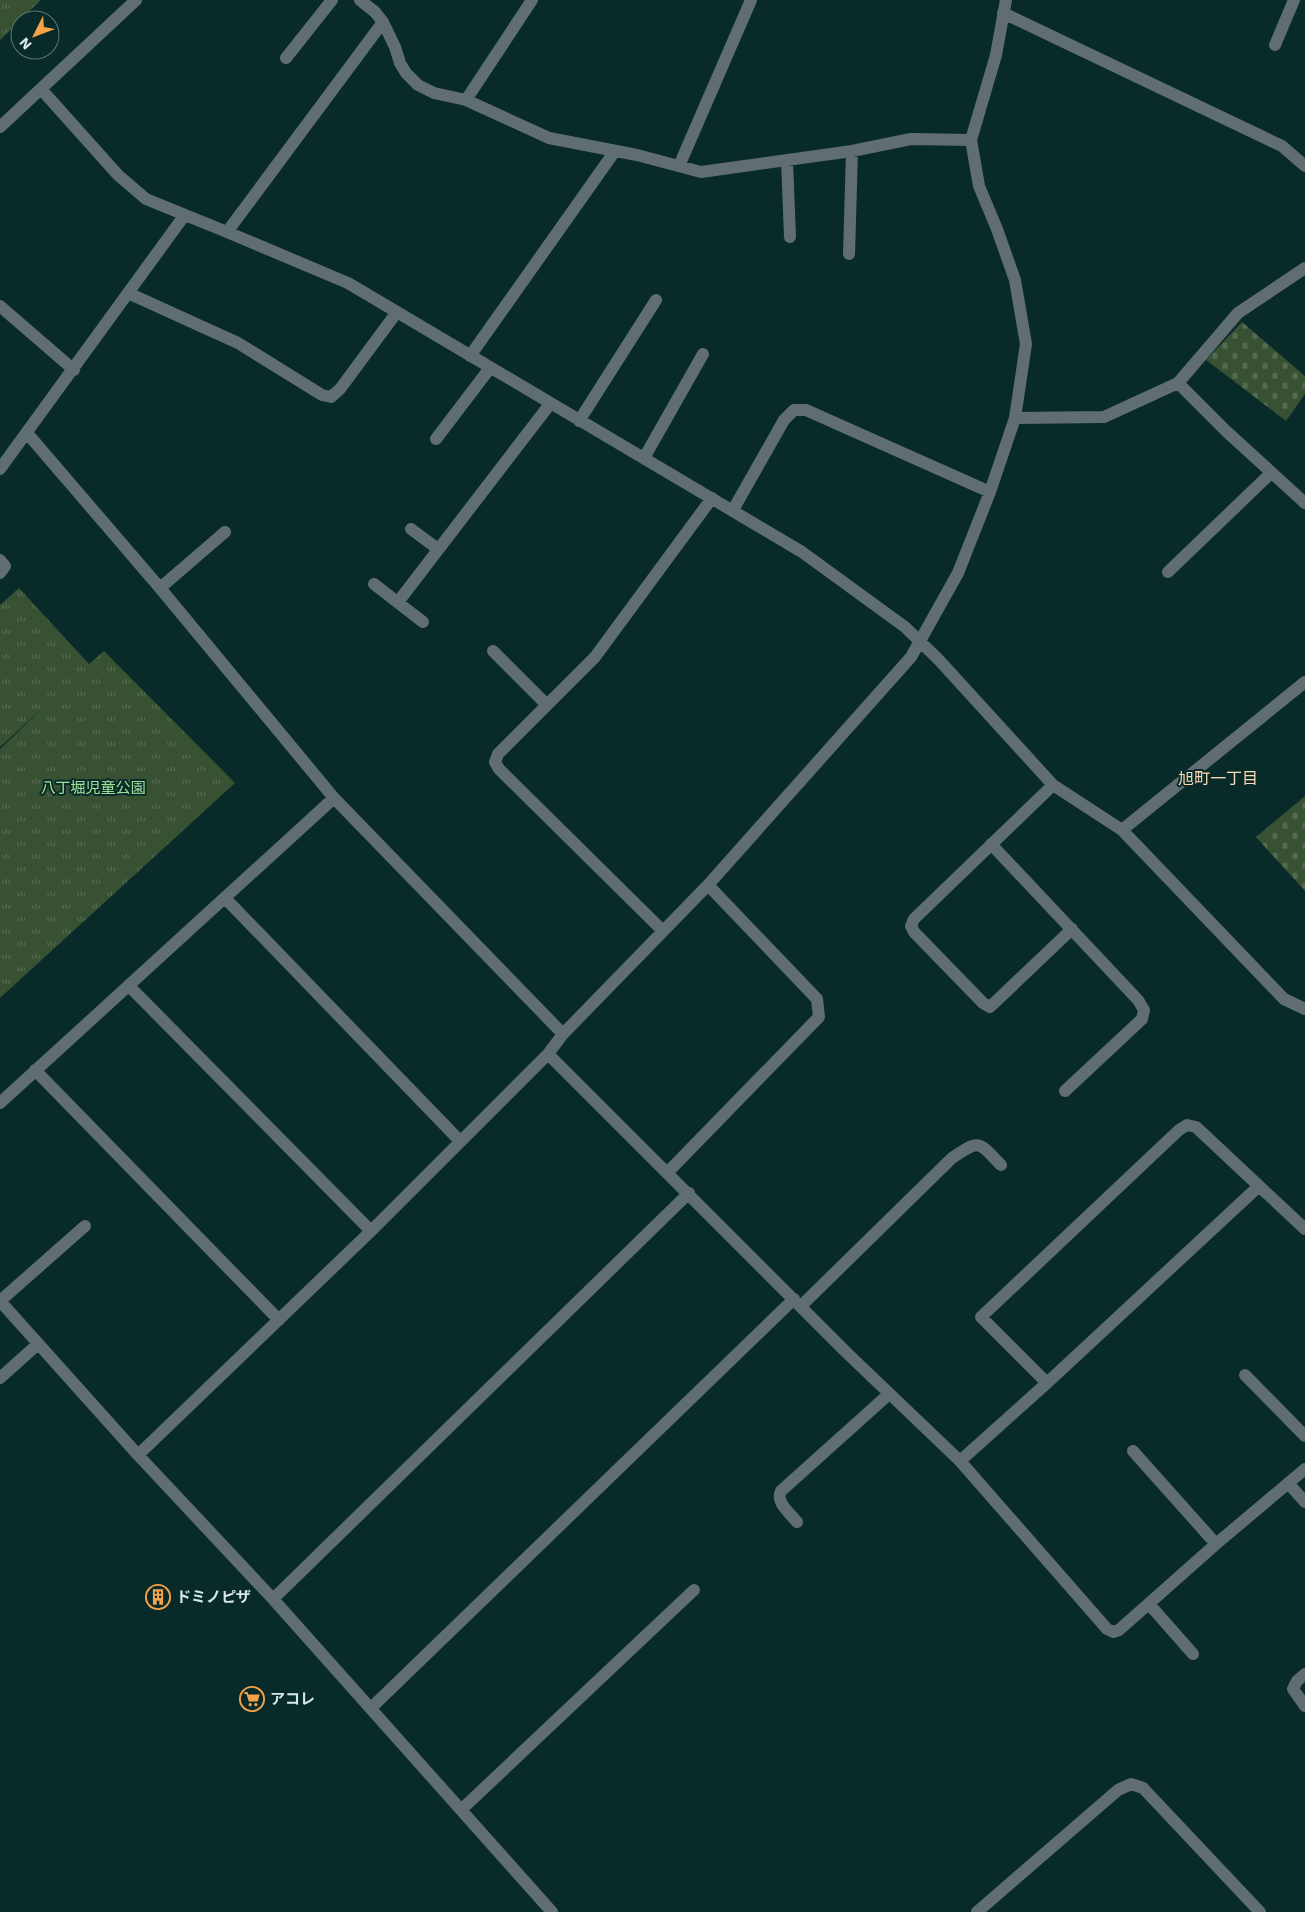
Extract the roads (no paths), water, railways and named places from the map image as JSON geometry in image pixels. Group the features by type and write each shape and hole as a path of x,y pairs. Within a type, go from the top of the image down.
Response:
{"street":[{"path":"0,127 136,0"},
{"path":"286,58 332,0"},
{"path":"360,0 375,12 383,22 395,47 400,63 406,73 418,85 434,93 466,100 550,138 615,151 701,172 852,151 911,139 971,140"},
{"path":"466,100 532,0"},
{"path":"679,166 751,0"},
{"path":"1275,45 1294,0"},
{"path":"138,1455 371,1231 548,1054 563,1034 708,885 911,658 958,573 990,492 1015,418 1026,344 1015,280 998,229 979,186 971,140 996,56 1005,6 1282,146 1305,166"},
{"path":"227,232 383,22"},
{"path":"41,89 118,175 146,199 348,283 802,552 921,640 1053,784 1122,830 1284,999 1305,1009"},
{"path":"470,356 615,151"},
{"path":"849,254 852,151"},
{"path":"787,160 790,237"},
{"path":"0,469 74,370 184,216"},
{"path":"1015,418 1104,417 1178,383 1238,313 1305,268"},
{"path":"128,293 238,343 322,395 331,397 340,390 397,312"},
{"path":"579,421 656,300"},
{"path":"0,306 74,370"},
{"path":"644,458 703,354"},
{"path":"436,439 490,368"},
{"path":"1178,383 1271,473 1305,503"},
{"path":"398,602 550,404"},
{"path":"733,510 784,420 794,410 806,410 990,492"},
{"path":"27,433 160,588 334,798 563,1034"},
{"path":"1168,572 1271,473"},
{"path":"663,931 498,768 495,762 498,754 594,658 712,498"},
{"path":"412,529 438,549"},
{"path":"160,588 225,532"},
{"path":"0,560 5,566 0,573"},
{"path":"374,584 422,622"},
{"path":"493,651 547,705"},
{"path":"1122,830 1305,682"},
{"path":"1053,784 914,919 911,926 914,932 983,1003 990,1007 1072,929"},
{"path":"0,1103 334,798"},
{"path":"991,844 1138,1000 1144,1010 1142,1020 1065,1091"},
{"path":"668,1172 820,1017 817,999 708,885"},
{"path":"225,898 460,1141"},
{"path":"129,986 371,1231"},
{"path":"548,1054 889,1394 960,1461 1107,1629 1113,1632 1119,1630 1216,1544 1305,1469"},
{"path":"35,1070 279,1320"},
{"path":"1047,1383 981,1317 1172,1136 1187,1125 1196,1127 1305,1229"},
{"path":"371,1708 952,1158 970,1145 977,1144 983,1146 1001,1165"},
{"path":"960,1461 1047,1383 1258,1186"},
{"path":"273,1599 689,1194"},
{"path":"85,1226 0,1301 138,1455 273,1599 552,1912"},
{"path":"0,1378 38,1344"},
{"path":"1244,1375 1305,1436"},
{"path":"797,1522 779,1501 778,1496 781,1491 889,1394"},
{"path":"1133,1451 1216,1544"},
{"path":"1288,1483 1305,1502"},
{"path":"461,1810 694,1590"},
{"path":"1149,1604 1193,1654"},
{"path":"1305,1674 1297,1681 1293,1690 1305,1706"},
{"path":"977,1912 1118,1790 1131,1784 1143,1788 1260,1912"}],"place":[{"name":"ドミノピザ","path":"158,1597"},
{"name":"アコレ","path":"252,1699"}],"district":[{"name":"旭町一丁目","path":"1218,778"}],"park label":[{"name":"八丁堀児童公園","path":"93,788"}]}
